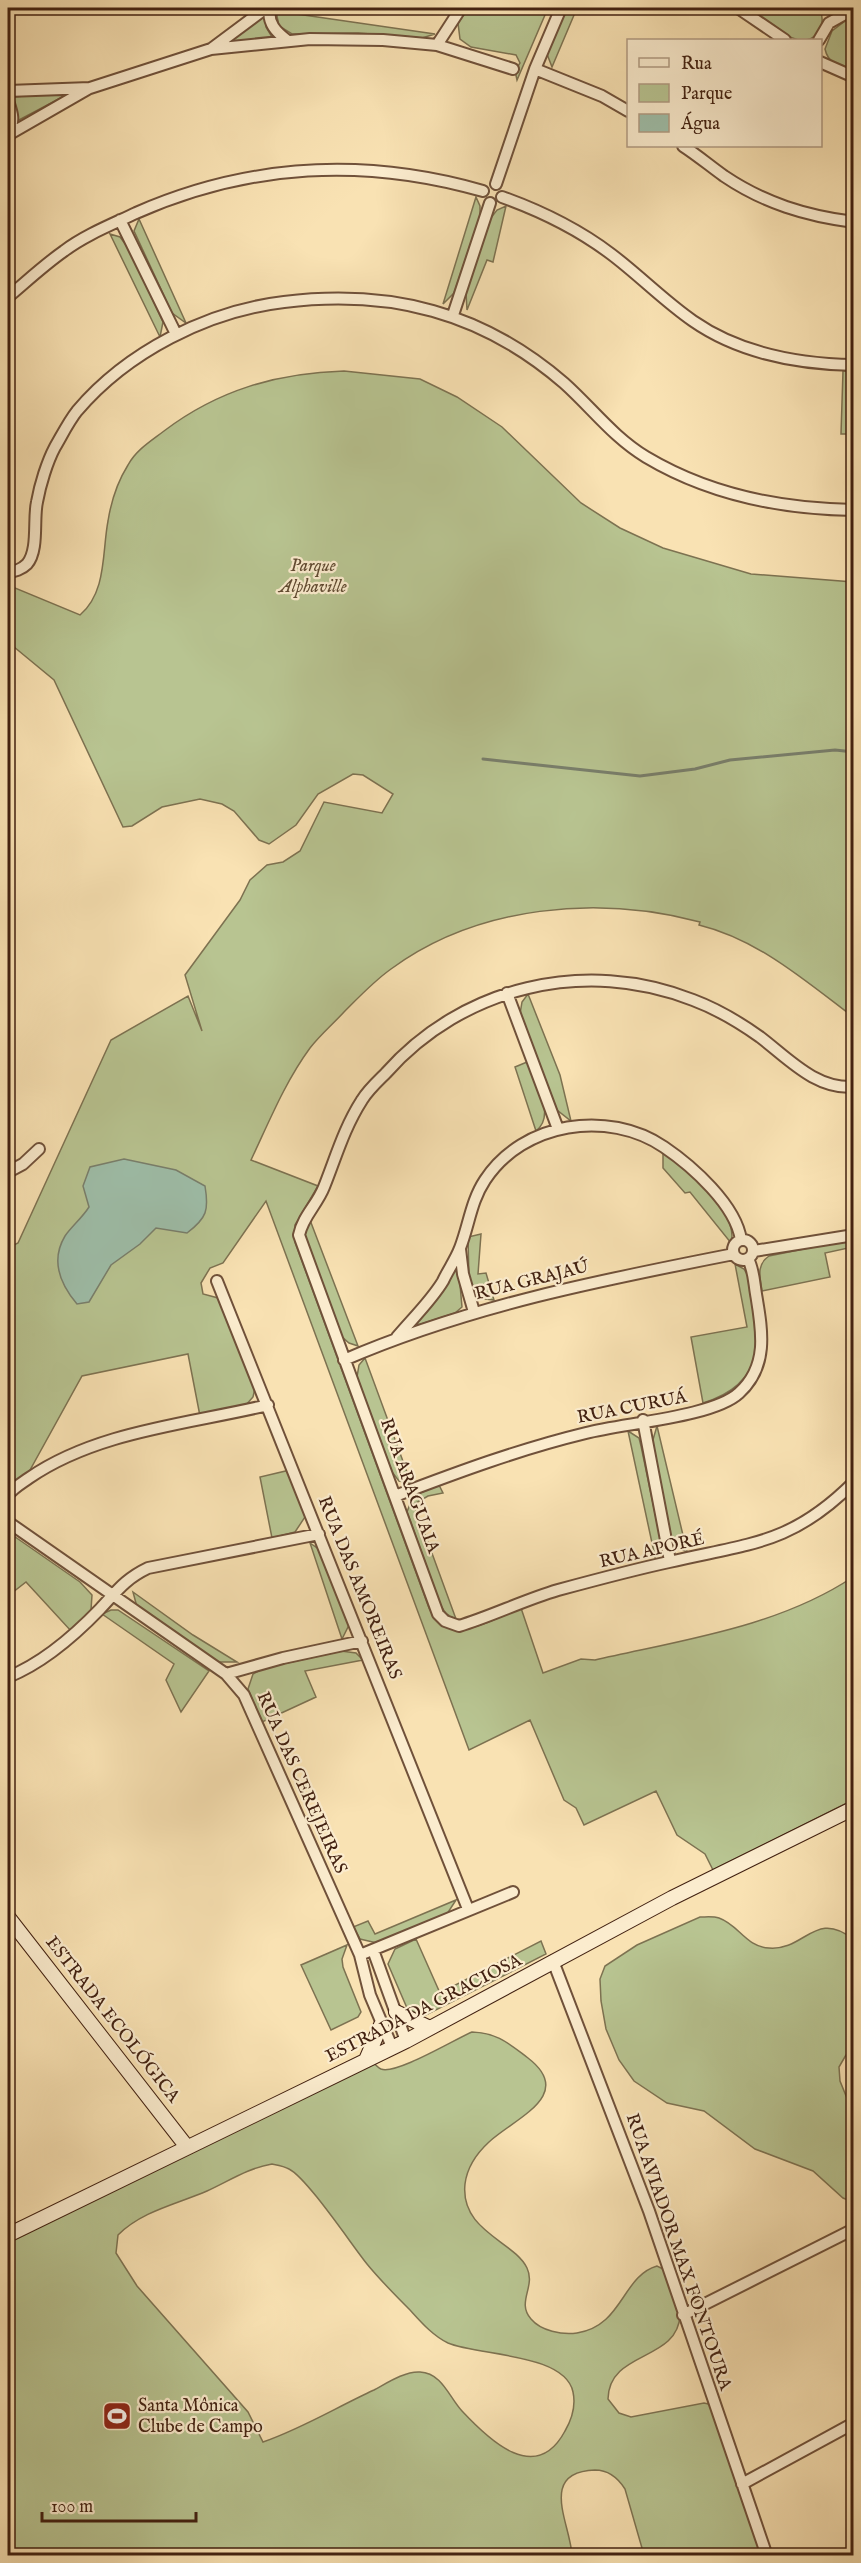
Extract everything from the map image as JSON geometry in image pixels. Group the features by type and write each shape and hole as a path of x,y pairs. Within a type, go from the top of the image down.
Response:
{"main road":[{"name":"ESTRADA DA GRACIOSA","path":"8,2235 406,2041 487,2000 553,1961 672,1898 854,1808"},
{"name":"ESTRADA ECOLÓGICA","path":"8,1917 187,2147"},
{"path":"396,2012 430,2028"},
{"path":"366,2061 381,2025"}],"street":[{"path":"211,48 266,8"},
{"path":"270,8 270,21 277,32 288,41"},
{"path":"437,45 461,8"},
{"path":"496,184 535,69 561,8"},
{"path":"738,8 784,39"},
{"path":"820,39 836,12 854,9"},
{"path":"8,132 90,88 211,48 288,41 373,40 437,45 513,69"},
{"path":"822,63 854,77"},
{"path":"535,69 602,96 627,110"},
{"path":"8,91 90,88"},
{"path":"8,101 12,114 11,127 8,132"},
{"path":"684,147 723,175 782,207 819,218 854,222"},
{"path":"8,297 65,249 120,220 189,192 238,179 316,169 391,171 437,178 483,191"},
{"path":"496,184 502,189 502,197 498,203 490,203 484,198 483,191 488,185 496,184"},
{"path":"502,197 538,210 582,234 611,254 693,321 722,337 796,360 821,365 854,365"},
{"path":"453,315 490,203"},
{"path":"120,220 176,334"},
{"path":"8,572 15,572 27,564 32,551 37,500 53,451 75,413 102,384 176,334 233,314 282,302 343,298 401,304 453,315 520,348 566,385 613,433 644,456 678,475 723,492 813,508 854,510"},
{"name":"RUA ARAGUAIA","path":"446,1622 438,1614 299,1235 302,1221 314,1207 324,1187 346,1126 363,1097 398,1058 434,1028 459,1012 507,993 567,982 602,980 654,987 692,999 725,1014 822,1083 854,1087"},
{"path":"507,993 558,1129"},
{"path":"397,1337 441,1283 460,1249 471,1207 485,1179 508,1155 533,1139 558,1129 583,1125 612,1126 637,1133 659,1143 681,1158 709,1186 729,1212 741,1240"},
{"path":"8,1172 23,1164 39,1149"},
{"path":"741,1240 734,1246 734,1254 739,1259 854,1235"},
{"path":"741,1240 750,1242 751,1255"},
{"path":"460,1249 463,1274 474,1312"},
{"name":"RUA GRAJAÚ","path":"344,1360 397,1337 474,1312 595,1282 734,1254"},
{"name":"RUA CURUÁ","path":"395,1496 512,1453 643,1420 703,1411 722,1404 739,1393 755,1373 762,1350 762,1327 751,1255"},
{"name":"RUA DAS AMOREIRAS","path":"217,1281 468,1909"},
{"path":"8,1495 45,1468 83,1448 127,1435 268,1405"},
{"path":"643,1420 670,1562"},
{"name":"RUA APORÉ","path":"446,1622 459,1626 555,1591 670,1562 764,1542 798,1527 835,1501 854,1482"},
{"name":"RUA DAS CEREJEIRAS","path":"8,1522 226,1674 244,1695 360,1955 381,2025 392,2047"},
{"path":"8,1677 58,1649 102,1607 110,1595 132,1576 148,1568 319,1534"},
{"path":"226,1674 283,1658 362,1641"},
{"path":"360,1955 513,1892"},
{"path":"373,1950 406,2041"},
{"name":"RUA AVIADOR MAX FONTOURA","path":"553,1961 649,2211 767,2556"},
{"path":"683,2315 854,2229"},
{"path":"742,2484 854,2423"}],"green space":[{"path":"468,8 548,8 517,80 515,71 520,63 516,55 471,47 460,39 458,23"},
{"path":"566,8 577,8 552,67 547,54"},
{"path":"763,8 820,8 822,25 817,34 810,39 798,39 785,34 756,13"},
{"path":"276,11 435,34 422,38 358,33 292,34 279,26"},
{"path":"853,15 853,69 839,66 832,61 825,49 832,31"},
{"path":"265,16 266,27 272,37 224,44"},
{"path":"72,92 19,120 18,120 13,97"},
{"path":"476,197 480,206 480,216 454,293 443,304"},
{"path":"506,206 493,262 487,260 467,310 466,293 490,219 497,210"},
{"path":"139,219 186,323 172,313 134,231"},
{"path":"110,234 120,237 129,249 163,322 160,337"},
{"name":"Parque Alphaville","path":"344,371 420,379 457,397 502,427 581,503 620,528 663,548 751,574 853,582 853,1012 848,1013 778,961 740,940 699,925 700,922 621,909 580,908 540,911 500,919 462,931 425,947 391,969 367,989 318,1039 301,1061 278,1102 251,1160 318,1186 295,1225 295,1242 429,1608 437,1620 447,1627 470,1628 521,1608 543,1673 581,1659 595,1660 661,1646 761,1620 824,1594 853,1577 853,1800 713,1870 705,1854 677,1835 656,1791 584,1825 576,1808 564,1800 530,1720 469,1750 266,1201 223,1263 210,1268 201,1283 203,1294 218,1298 255,1388 253,1397 245,1406 200,1416 188,1354 82,1376 30,1470 8,1489 8,1248 18,1243 111,1040 188,996 202,1031 185,975 240,900 250,880 267,865 283,862 300,851 324,802 382,813 393,794 363,775 353,774 318,794 296,825 269,844 259,840 234,811 222,804 200,799 162,807 132,826 123,827 54,680 8,642 8,585 80,615 89,606 99,583 108,521 115,492 124,471 139,450 184,417 249,386 295,375"},
{"path":"843,371 853,371 853,434 841,434"},
{"path":"528,994 560,1075 571,1121 557,1110 520,1014 522,1002"},
{"path":"527,1062 544,1107 542,1124 536,1131 515,1067"},
{"path":"663,1153 697,1181 719,1206 732,1231 731,1243 690,1192 685,1193 663,1168"},
{"path":"310,1220 358,1346 349,1343 341,1336 305,1239 304,1232"},
{"path":"481,1234 478,1274 486,1273 494,1300 478,1298 469,1280 468,1237"},
{"path":"853,1239 853,1247 825,1253 830,1277 762,1291 761,1267 769,1256"},
{"path":"458,1262 462,1307 455,1313 418,1325 417,1320"},
{"path":"735,1264 744,1269 748,1276 757,1335 756,1353 741,1382 725,1394 703,1403 691,1337 747,1327"},
{"path":"365,1358 411,1483 399,1481 392,1472 357,1377 359,1365"},
{"path":"657,1426 687,1552 678,1548 671,1537 652,1443"},
{"path":"628,1431 639,1438 641,1446 661,1542 655,1557"},
{"path":"290,1470 305,1517 295,1532 272,1538 260,1477"},
{"path":"439,1485 443,1493 428,1496 414,1504 456,1619 446,1614 441,1606 407,1512 413,1496"},
{"path":"8,1532 80,1582 92,1595 91,1610 71,1631 26,1582 8,1596"},
{"path":"310,1543 320,1550 349,1625 342,1639"},
{"path":"133,1592 193,1635 237,1662 217,1662 137,1607"},
{"path":"118,1610 209,1671 181,1712 166,1680 174,1664 102,1614"},
{"path":"341,1651 356,1653 363,1660 305,1671 316,1697 262,1722 248,1689 253,1674 264,1668"},
{"path":"456,1900 447,1914 377,1943 360,1939 353,1927 368,1921 375,1934"},
{"path":"700,1917 719,1918 726,1921 748,1940 761,1947 781,1947 792,1944 819,1929 829,1928 840,1931 853,1939 853,2043 839,2067 840,2081 853,2113 853,2202 843,2198 813,2171 755,2149 704,2111 667,2103 634,2081 619,2060 606,2029 601,2001 600,1979 605,1966 637,1945"},
{"path":"416,1939 440,1993 541,1941 546,1954 422,2017 407,2008 388,1964 395,1949"},
{"path":"347,1945 342,1959 343,1967 361,2012 358,2017 331,2030 301,1965"},
{"path":"472,2032 489,2034 514,2048 541,2071 546,2083 544,2095 536,2105 480,2151 470,2167 465,2184 466,2200 479,2224 511,2250 527,2268 529,2282 525,2307 527,2313 540,2327 558,2333 577,2333 592,2329 604,2321 645,2271 657,2266 665,2270 680,2310 676,2330 668,2341 619,2372 611,2383 608,2399 619,2413 631,2417 704,2403 713,2405 723,2414 772,2555 644,2555 625,2489 612,2475 595,2470 578,2473 567,2480 562,2489 563,2515 572,2555 8,2555 8,2226 69,2204 370,2059 381,2069 399,2067","holes":["272,2164 289,2169 307,2185 372,2270 437,2337 462,2347 538,2363 567,2379 573,2392 573,2412 565,2431 553,2447 541,2455 527,2456 513,2453 499,2445 462,2411 440,2381 428,2373 420,2372 408,2373 396,2378 305,2424 263,2442 248,2412 137,2286 116,2253 118,2235 138,2220 247,2172"]}],"water":[{"path":"124,1159 176,1170 205,1186 207,1201 205,1213 199,1223 187,1233 156,1228 140,1244 111,1265 89,1302 77,1304 62,1280 58,1254 65,1236 89,1207 83,1186 90,1167"}],"waterway":[{"path":"483,759 640,776 695,769 730,760 835,750 854,752"}],"place":[{"name":"Santa Mônica Clube de Campo","path":"117,2416"}]}
